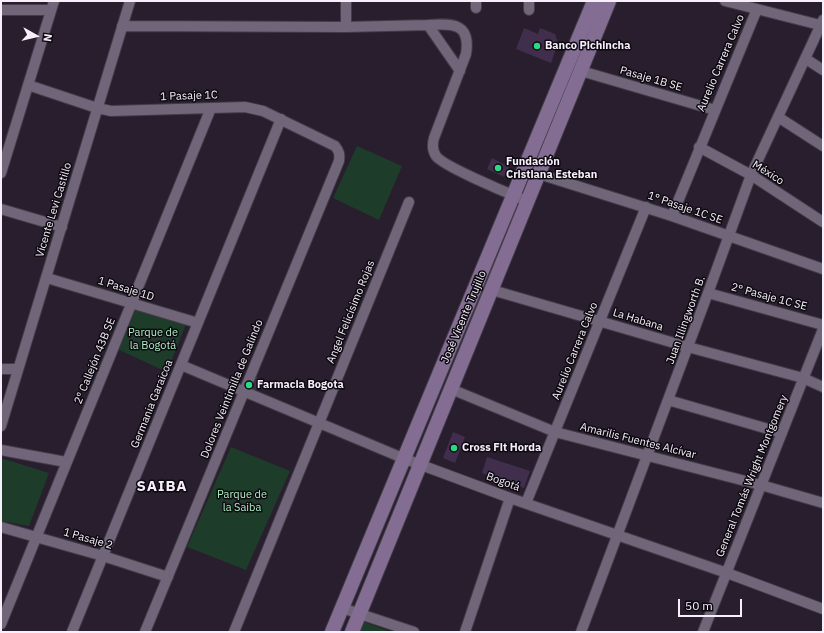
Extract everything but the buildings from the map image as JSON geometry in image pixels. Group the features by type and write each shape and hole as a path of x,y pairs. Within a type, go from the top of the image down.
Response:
{"main road":[{"name":"José Vicente Trujillo","path":"332,632 594,1"},
{"name":"José Vicente Trujillo","path":"352,632 609,1"}],"street":[{"name":"Vicente Levi Castillo","path":"1,426 130,1"},
{"path":"346,1 346,27"},
{"path":"725,1 822,23"},
{"path":"1,10 53,5 1,173"},
{"name":"Aurelio Carrera Calvo","path":"672,216 757,9"},
{"name":"Juan Illingworth B.","path":"581,632 751,175 822,23"},
{"path":"122,26 346,27 453,24 466,36 466,54 434,138 433,150 440,161 528,201"},
{"path":"428,25 460,71"},
{"path":"806,59 823,70"},
{"name":"Pasaje 1B SE","path":"581,71 715,110"},
{"name":"1 Pasaje 1C","path":"28,85 97,108 111,111 255,108 281,119 335,146 340,155"},
{"name":"2º Callejón 43B SE","path":"1,624 211,108"},
{"path":"778,117 823,146"},
{"name":"Germania Garaicoa","path":"72,632 281,119"},
{"name":"México","path":"700,147 751,175 823,222"},
{"name":"Dolores Veintimilla de Galindo","path":"145,632 339,161 340,155"},
{"name":"1° Pasaje 1C SE","path":"539,174 646,207 823,269"},
{"name":"Angel Felicísimo Rojas","path":"234,632 409,202"},
{"name":"Aurelio Carrera Calvo","path":"526,503 646,207"},
{"path":"1,209 62,226"},
{"name":"1 Pasaje 1D","path":"47,278 198,323"},
{"name":"La Habana","path":"492,290 688,347 804,378 823,387"},
{"name":"2° Pasaje 1C SE","path":"708,293 823,325"},
{"name":"General Tomás Wright Montgomery","path":"703,632 823,329"},
{"name":"Bogotá","path":"181,364 420,465 726,573 823,609"},
{"path":"1,369 18,369"},
{"name":"Amarilis Fuentes Alcívar","path":"451,389 555,432 761,485 823,503"},
{"path":"668,400 782,433"},
{"path":"1,450 66,462"},
{"path":"465,632 510,498"},
{"name":"1 Pasaje 2","path":"1,528 103,556 168,577"},
{"path":"342,608 414,632"}],"green space":[{"path":"357,146 402,166 379,220 333,198"},
{"name":"Parque de la Bogotá","path":"135,309 186,324 167,372 117,349"},
{"name":"Parque de la Saiba","path":"231,447 290,471 246,570 187,547"},
{"path":"1,458 49,473 29,526 1,521"},
{"path":"364,622 391,632 360,632"}],"place":[{"name":"Banco Pichincha","path":"537,46"},
{"name":"Fundación Cristiana Esteban","path":"498,168"},
{"name":"Farmacia Bogota","path":"249,385"},
{"name":"Cross Fit Horda","path":"454,448"}],"district":[{"name":"SAIBA","path":"162,487"}]}
